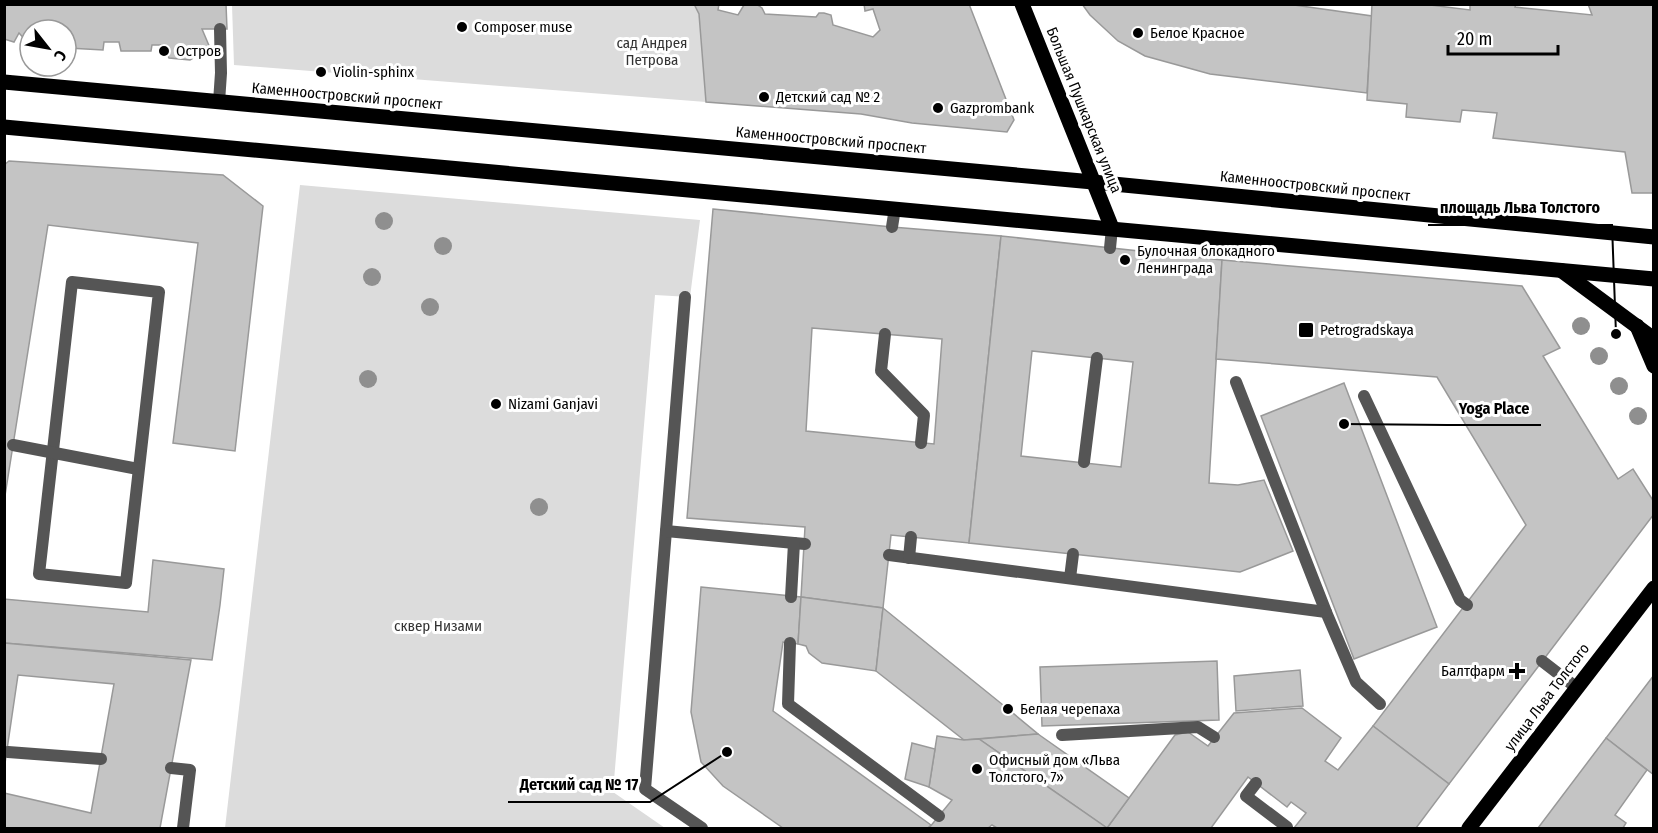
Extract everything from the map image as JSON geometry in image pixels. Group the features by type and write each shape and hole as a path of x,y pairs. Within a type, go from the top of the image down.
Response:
{"main road":[{"name":"Большая Пушкарская улица","path":"1022,4 1112,228"},
{"name":"Каменноостровский проспект","path":"4,82 1093,182 1653,237"},
{"path":"4,127 1653,279"},
{"path":"1562,271 1653,339"},
{"path":"1637,326 1653,366"},
{"name":"улица Льва Толстого","path":"1469,828 1653,588"}],"lane":[{"path":"219,102 220,29"},
{"path":"892,227 895,208"},
{"path":"1110,248 1112,228"},
{"path":"72,282 159,292 126,584 39,574 52,453 72,282"},
{"path":"685,297 645,789 702,828"},
{"path":"885,334 881,371 924,415 921,443"},
{"path":"1084,462 1097,358"},
{"path":"1236,382 1326,612 1356,682 1380,704"},
{"path":"1364,396 1460,600 1467,605"},
{"path":"13,445 138,469"},
{"path":"666,531 800,543 791,597"},
{"path":"909,558 911,537"},
{"path":"1070,578 1073,554"},
{"path":"889,555 1326,612"},
{"path":"790,643 788,704 939,816"},
{"path":"1542,661 1577,688"},
{"path":"1062,735 1198,727 1214,737"},
{"path":"8,752 101,759"},
{"path":"171,768 190,770 183,828"},
{"path":"1256,783 1246,796 1286,828"}],"green space":[{"name":"сад Андрея Петрова","path":"232,5 694,5 699,14 706,102 234,65"},
{"name":"сквер Низами","path":"300,185 700,220 690,297 655,295 613,792 665,828 225,828"}],"building":[{"path":"4,4 226,4 227,29 202,29 210,48 190,60 169,58 163,45 152,45 151,51 121,51 119,42 104,42 103,50 78,49 78,18 18,18 18,35 14,42 4,39"},
{"path":"694,4 719,4 718,10 738,15 744,5 749,4 756,4 765,14 816,17 819,13 824,13 831,15 833,25 873,37 880,30 873,9 865,11 864,4 969,4 1014,120 1007,132 912,123 861,114 706,102 699,14"},
{"path":"1082,4 1287,4 1372,16 1367,93 1210,74 1145,56 1118,41 1090,15"},
{"path":"1372,4 1422,4 1470,10 1470,4 1516,4 1515,7 1592,15 1588,4 1654,4 1654,193 1632,193 1625,152 1493,138 1497,113 1462,110 1460,122 1406,117 1407,104 1367,100"},
{"path":"9,161 223,175 263,206 235,451 173,443 198,243 48,225 4,502 4,165"},
{"path":"713,209 1001,236 969,543 891,535 883,608 801,597 805,527 687,518","holes":["812,328 942,339 934,444 806,431"]},
{"path":"1001,236 1222,260 1209,483 1238,485 1264,480 1293,551 1240,572 969,543","holes":["1032,351 1133,362 1121,467 1021,456"]},
{"path":"1222,260 1522,286 1560,348 1543,356 1618,479 1633,469 1654,502 1654,514 1449,784 1373,726 1526,525 1437,377 1216,359"},
{"path":"1344,383 1437,627 1354,659 1261,416"},
{"path":"153,560 224,569 212,660 4,643 4,599 148,612"},
{"path":"701,587 801,597 798,644 783,642 773,711 931,825 928,828 783,828 723,786 701,762 691,712"},
{"path":"801,597 883,608 876,671 822,663 809,653 806,646 798,644"},
{"path":"883,608 1038,734 964,740 876,671"},
{"path":"4,643 191,660 160,828 4,828 4,793 91,813 114,684 18,675 4,770"},
{"path":"1217,661 1219,720 1042,726 1040,667"},
{"path":"1300,670 1303,706 1236,711 1234,676"},
{"path":"1654,675 1654,775 1606,738"},
{"path":"1302,708 1341,738 1325,761 1338,770 1373,726 1449,784 1416,828 1294,828 1306,813 1291,802 1287,807 1248,777 1211,828 1107,828 1175,735 1188,732 1208,746 1234,713"},
{"path":"1038,734 1129,798 1107,828 979,739"},
{"name":"Офисный дом «Льва Толстого, 7»","path":"937,736 964,740 979,739 1107,828 997,828 992,825 988,828 929,828 952,800 929,787"},
{"path":"1606,738 1647,770 1615,815 1626,823 1623,828 1538,828"},
{"path":"912,743 935,749 929,787 905,779"}],"place":[{"name":"Composer muse","path":"462,27"},
{"name":"Белое Красное","path":"1138,33"},
{"name":"Остров","path":"164,51"},
{"name":"Violin-sphinx","path":"321,72"},
{"name":"Детский сад № 2","path":"764,97"},
{"name":"Gazprombank","path":"938,108"},
{"name":"Булочная блокадного Ленинграда","path":"1125,260"},
{"name":"Petrogradskaya","path":"1306,330"},
{"name":"площадь Льва Толстого","path":"1616,334"},
{"name":"Nizami Ganjavi","path":"496,404"},
{"name":"Yoga Place","path":"1344,424"},
{"name":"Балтфарм","path":"1517,671"},
{"name":"Белая черепаха","path":"1008,709"},
{"name":"Детский сад № 17","path":"727,752"},
{"name":"Офисный дом «Льва Толстого, 7»","path":"977,769"}]}
